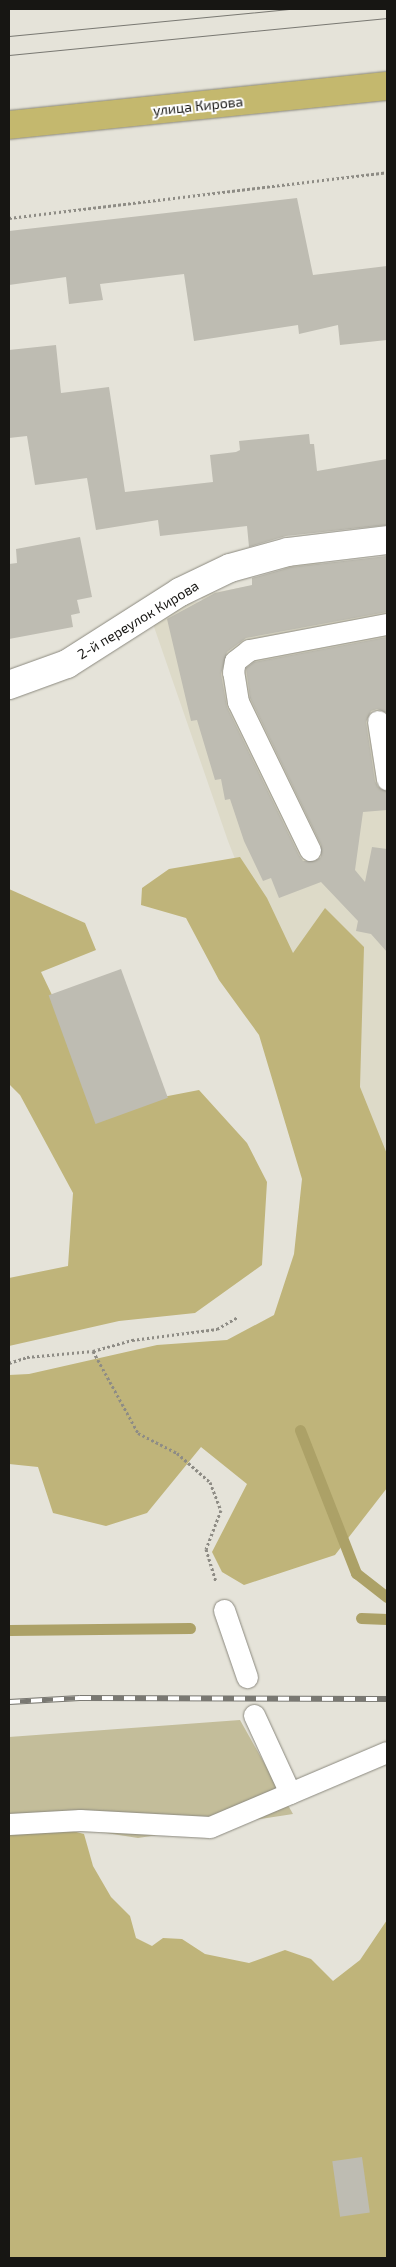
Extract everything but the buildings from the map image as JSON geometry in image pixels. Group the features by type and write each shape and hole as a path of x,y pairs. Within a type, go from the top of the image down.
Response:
{"main road":[{"name":"улица Кирова","path":"9,125 387,86"}],"street":[{"name":"2-й переулок Кирова","path":"9,685 67,664 180,592 230,568 288,552 387,544"}],"lane":[{"path":"310,850 238,702 233,672 235,661 249,650 387,624"},
{"path":"378,721 387,779"},
{"path":"224,1610 247,1677"},
{"path":"254,1715 290,1793"},
{"path":"9,1824 80,1820 210,1826 387,1752"}],"path":[{"path":"9,218 387,172"},
{"path":"9,1363 27,1357 93,1351 132,1340 217,1329 238,1317"},
{"path":"93,1351 138,1433 177,1453 210,1482 221,1510 206,1549 224,1610"}],"shaded area":[{"path":"320,559 322,571 387,559 387,1245 228,841 152,621 165,608 202,601 201,595 286,579 284,566"},
{"path":"240,857 267,898 293,953 325,908 364,947 360,1087 387,1154 387,1488 335,1555 244,1585 222,1572 212,1552 247,1484 201,1447 147,1513 106,1526 53,1513 38,1467 9,1464 9,1375 29,1374 157,1345 227,1340 274,1315 294,1254 302,1179 259,1035 219,980 186,918 141,905 142,888 169,869"},
{"path":"9,889 85,923 96,950 41,972 106,1108 199,1090 247,1143 267,1182 262,1265 195,1313 119,1321 9,1346 9,1278 68,1266 73,1193 20,1095 9,1084"},
{"path":"240,1720 293,1814 138,1838 61,1826 9,1830 9,1737"},
{"path":"61,1828 84,1834 93,1866 111,1897 130,1916 136,1938 152,1946 163,1938 182,1939 205,1954 249,1963 285,1950 311,1959 333,1981 360,1960 387,1920 387,2258 9,2258 9,1831"}],"waterway":[{"path":"300,1430 356,1573 387,1597"},
{"path":"361,1618 387,1619"},
{"path":"9,1630 190,1628"}],"tram line":[{"path":"9,36 289,9"},
{"path":"9,55 387,18"}],"railway":[{"path":"9,1702 80,1698 387,1699"}]}
